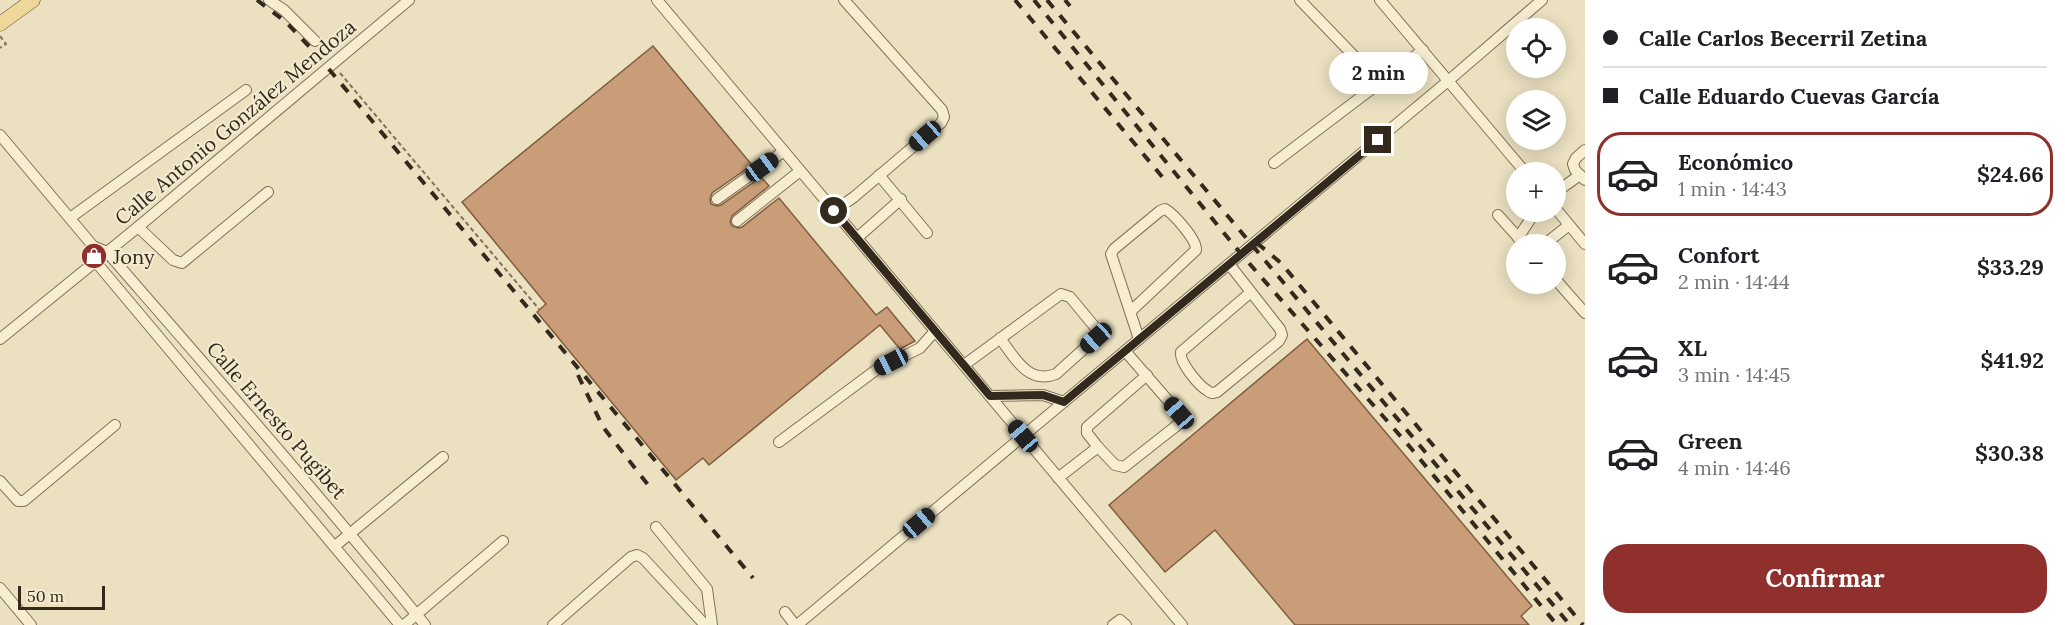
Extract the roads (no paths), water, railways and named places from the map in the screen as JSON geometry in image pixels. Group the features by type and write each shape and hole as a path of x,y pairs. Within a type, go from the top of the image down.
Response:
{"main road":[{"path":"0,24 33,0"}],"street":[{"path":"269,0 284,10 315,41"},
{"name":"Calle Antonio González Mendoza","path":"0,339 409,0"},
{"path":"657,0 1182,625"},
{"path":"834,211 941,123 943,113 844,0"},
{"path":"1300,0 1380,82"},
{"path":"1380,0 1517,162"},
{"path":"785,612 796,625 1542,0"},
{"path":"1274,163 1423,50"},
{"path":"70,218 246,90"},
{"name":"Calle Ernesto Pugibet","path":"0,135 93,246 107,252 351,533 425,625"},
{"path":"1566,187 1582,178 1573,164 1585,150"},
{"path":"717,199 784,151"},
{"path":"737,221 800,171"},
{"path":"879,175 927,233"},
{"path":"138,226 173,261 182,263 268,192"},
{"path":"857,238 901,199"},
{"path":"1131,311 1196,250 1195,241 1165,209 1111,254 1139,339"},
{"path":"1498,215 1515,234"},
{"path":"1566,221 1585,244"},
{"path":"1558,234 1569,225"},
{"path":"93,246 95,261"},
{"name":"Calle Ernesto Pugibet","path":"95,261 400,625"},
{"path":"1229,264 1280,328 1281,338 1217,392 1208,392 1182,362 1181,352 1251,292"},
{"path":"1566,291 1585,313"},
{"path":"964,365 1000,338 1058,296 1065,294 1099,332 1096,338 1056,374 1049,377 1041,377 1024,370 1000,338"},
{"path":"779,442 876,370 920,348 935,331"},
{"path":"1125,351 1147,375 1179,413 1180,423 1124,467 1115,465 1087,433 1088,427 1147,375"},
{"path":"990,396 1043,395 1064,402"},
{"path":"0,481 18,501 24,501 116,425"},
{"path":"1058,478 1098,447"},
{"path":"335,546 443,457"},
{"path":"281,484 298,472"},
{"path":"656,527 707,589 712,625"},
{"path":"404,625 503,541"},
{"path":"553,625 631,557 637,555 643,558 705,625"},
{"path":"0,588 31,625"},
{"path":"1113,625 1120,620 1126,625"}],"railway":[{"path":"257,0 286,22 318,56 753,578"},
{"path":"1015,0 1164,179"},
{"path":"1034,0 1241,254 1410,447 1557,625"},
{"path":"1047,0 1570,625"},
{"path":"1065,0 1070,6"},
{"path":"1257,243 1281,263 1583,625"},
{"path":"578,375 603,427 652,490"}],"place":[{"name":"Jony","path":"94,256"}]}
